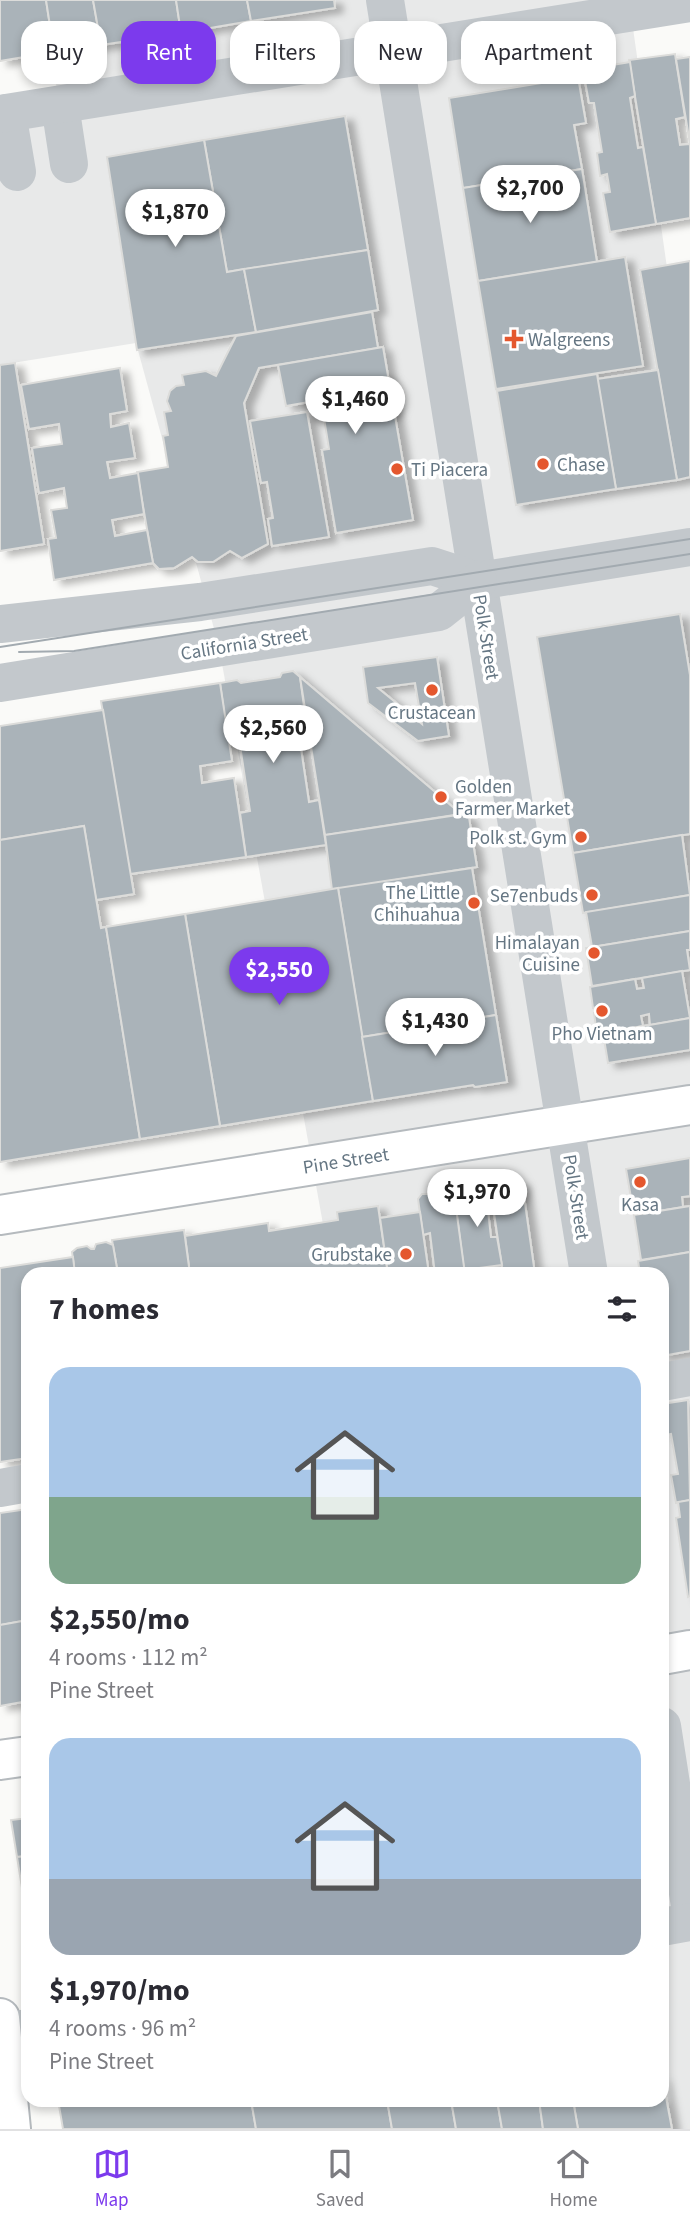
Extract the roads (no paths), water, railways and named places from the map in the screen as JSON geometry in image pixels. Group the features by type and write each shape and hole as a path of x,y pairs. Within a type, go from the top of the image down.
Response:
{"main road":[{"name":"Pine Street","path":"0,1215 690,1105"},
{"path":"669,1654 690,1650"},
{"path":"0,1760 21,1757"},
{"path":"10,2026 11,2129"}],"street":[{"name":"Polk Street","path":"385,0 388,21"},
{"path":"447,42 690,4"},
{"path":"17,172 3,113 354,57"},
{"name":"Polk Street","path":"398,84 588,1267"},
{"path":"60,105 69,164"},
{"path":"0,624 200,602 432,566 478,580 690,547"},
{"name":"California Street","path":"0,683 439,612 478,580"},
{"path":"669,1381 690,1377"},
{"path":"0,1488 21,1484"},
{"path":"669,1771 690,1906"},
{"path":"669,1926 690,1922"}],"tram line":[{"path":"0,647 690,539"},
{"path":"19,652 74,651 690,554"}],"place":[{"name":"Walgreens","path":"514,339"},
{"name":"Chase","path":"543,464"},
{"name":"Ti Piacera","path":"397,469"},
{"name":"Crustacean","path":"432,690"},
{"name":"Golden Farmer Market","path":"441,797"},
{"name":"Polk st. Gym","path":"581,837"},
{"name":"Se7enbuds","path":"592,895"},
{"name":"The Little Chihuahua","path":"474,903"},
{"name":"Himalayan Cuisine","path":"594,953"},
{"name":"Pho Vietnam","path":"602,1011"},
{"name":"Kasa","path":"640,1182"},
{"name":"Grubstake","path":"406,1254"}]}
